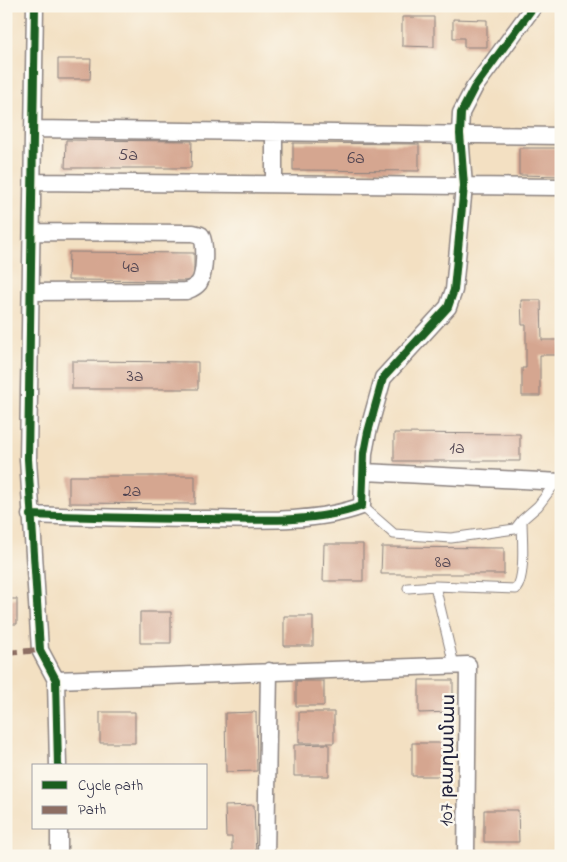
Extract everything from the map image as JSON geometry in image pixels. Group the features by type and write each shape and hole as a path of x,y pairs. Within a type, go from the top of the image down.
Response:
{"street":[{"path":"35,6 28,459 30,515 40,650 56,680 58,764"},
{"path":"30,515 248,520 311,517 345,512 362,506 365,472 364,453 383,378 448,307 454,290 464,186 460,134 461,113 474,88 534,6"},
{"path":"34,129 561,136"},
{"path":"274,132 274,184"},
{"path":"33,182 561,187"},
{"path":"31,292 186,291 195,288 200,281 204,263 204,240 201,235 193,233 32,232"},
{"path":"365,472 558,482"},
{"path":"56,680 461,665"},
{"name":"107 թաղամաս","path":"461,665 466,856"},
{"path":"266,856 269,671"},
{"path":"59,830 59,856"}],"lane":[{"path":"362,506 394,534 451,538 515,529 558,482"},
{"path":"408,588 435,586 516,589 522,575 522,520"},
{"path":"435,586 461,665"}],"building":[{"path":"402,17 434,17 434,47 402,46"},
{"path":"453,19 487,20 487,47 464,47 464,38 453,38"},
{"path":"58,59 91,59 90,79 58,79"},
{"path":"66,140 192,141 191,168 65,168"},
{"path":"293,143 419,144 419,171 293,170"},
{"path":"519,148 561,148 561,176 519,175"},
{"path":"69,252 194,253 194,281 68,280"},
{"path":"521,300 541,300 542,340 561,340 561,355 540,355 540,396 522,396 522,368 526,368 526,325 522,325"},
{"path":"72,361 198,362 198,389 72,389"},
{"path":"394,433 520,434 520,461 394,461"},
{"path":"69,476 195,476 195,504 69,503"},
{"path":"324,544 363,544 363,581 323,581"},
{"path":"382,547 504,548 504,574 381,574"},
{"path":"6,599 17,599 17,624 6,624"},
{"path":"140,612 171,612 171,643 140,643"},
{"path":"284,616 313,616 313,646 284,646"},
{"path":"419,680 453,680 453,712 419,713"},
{"path":"296,681 324,681 324,706 296,706"},
{"path":"100,712 135,712 135,743 100,743"},
{"path":"256,712 257,771 226,772 225,713"},
{"path":"299,712 334,712 334,743 299,743"},
{"path":"412,743 446,743 447,776 412,776"},
{"path":"329,744 329,776 294,776 294,745"},
{"path":"254,805 256,856 232,856 232,837 226,837 225,806"},
{"path":"484,810 518,810 519,842 484,842"}],"marked path":[{"path":"6,653 40,650"}],"cycle path":[{"path":"35,6 28,459 40,650 56,680 58,764"},
{"path":"30,515 267,520 307,518 362,506 364,453 383,378 448,307 454,290 464,186 460,134 461,113 474,88 534,6"}]}
